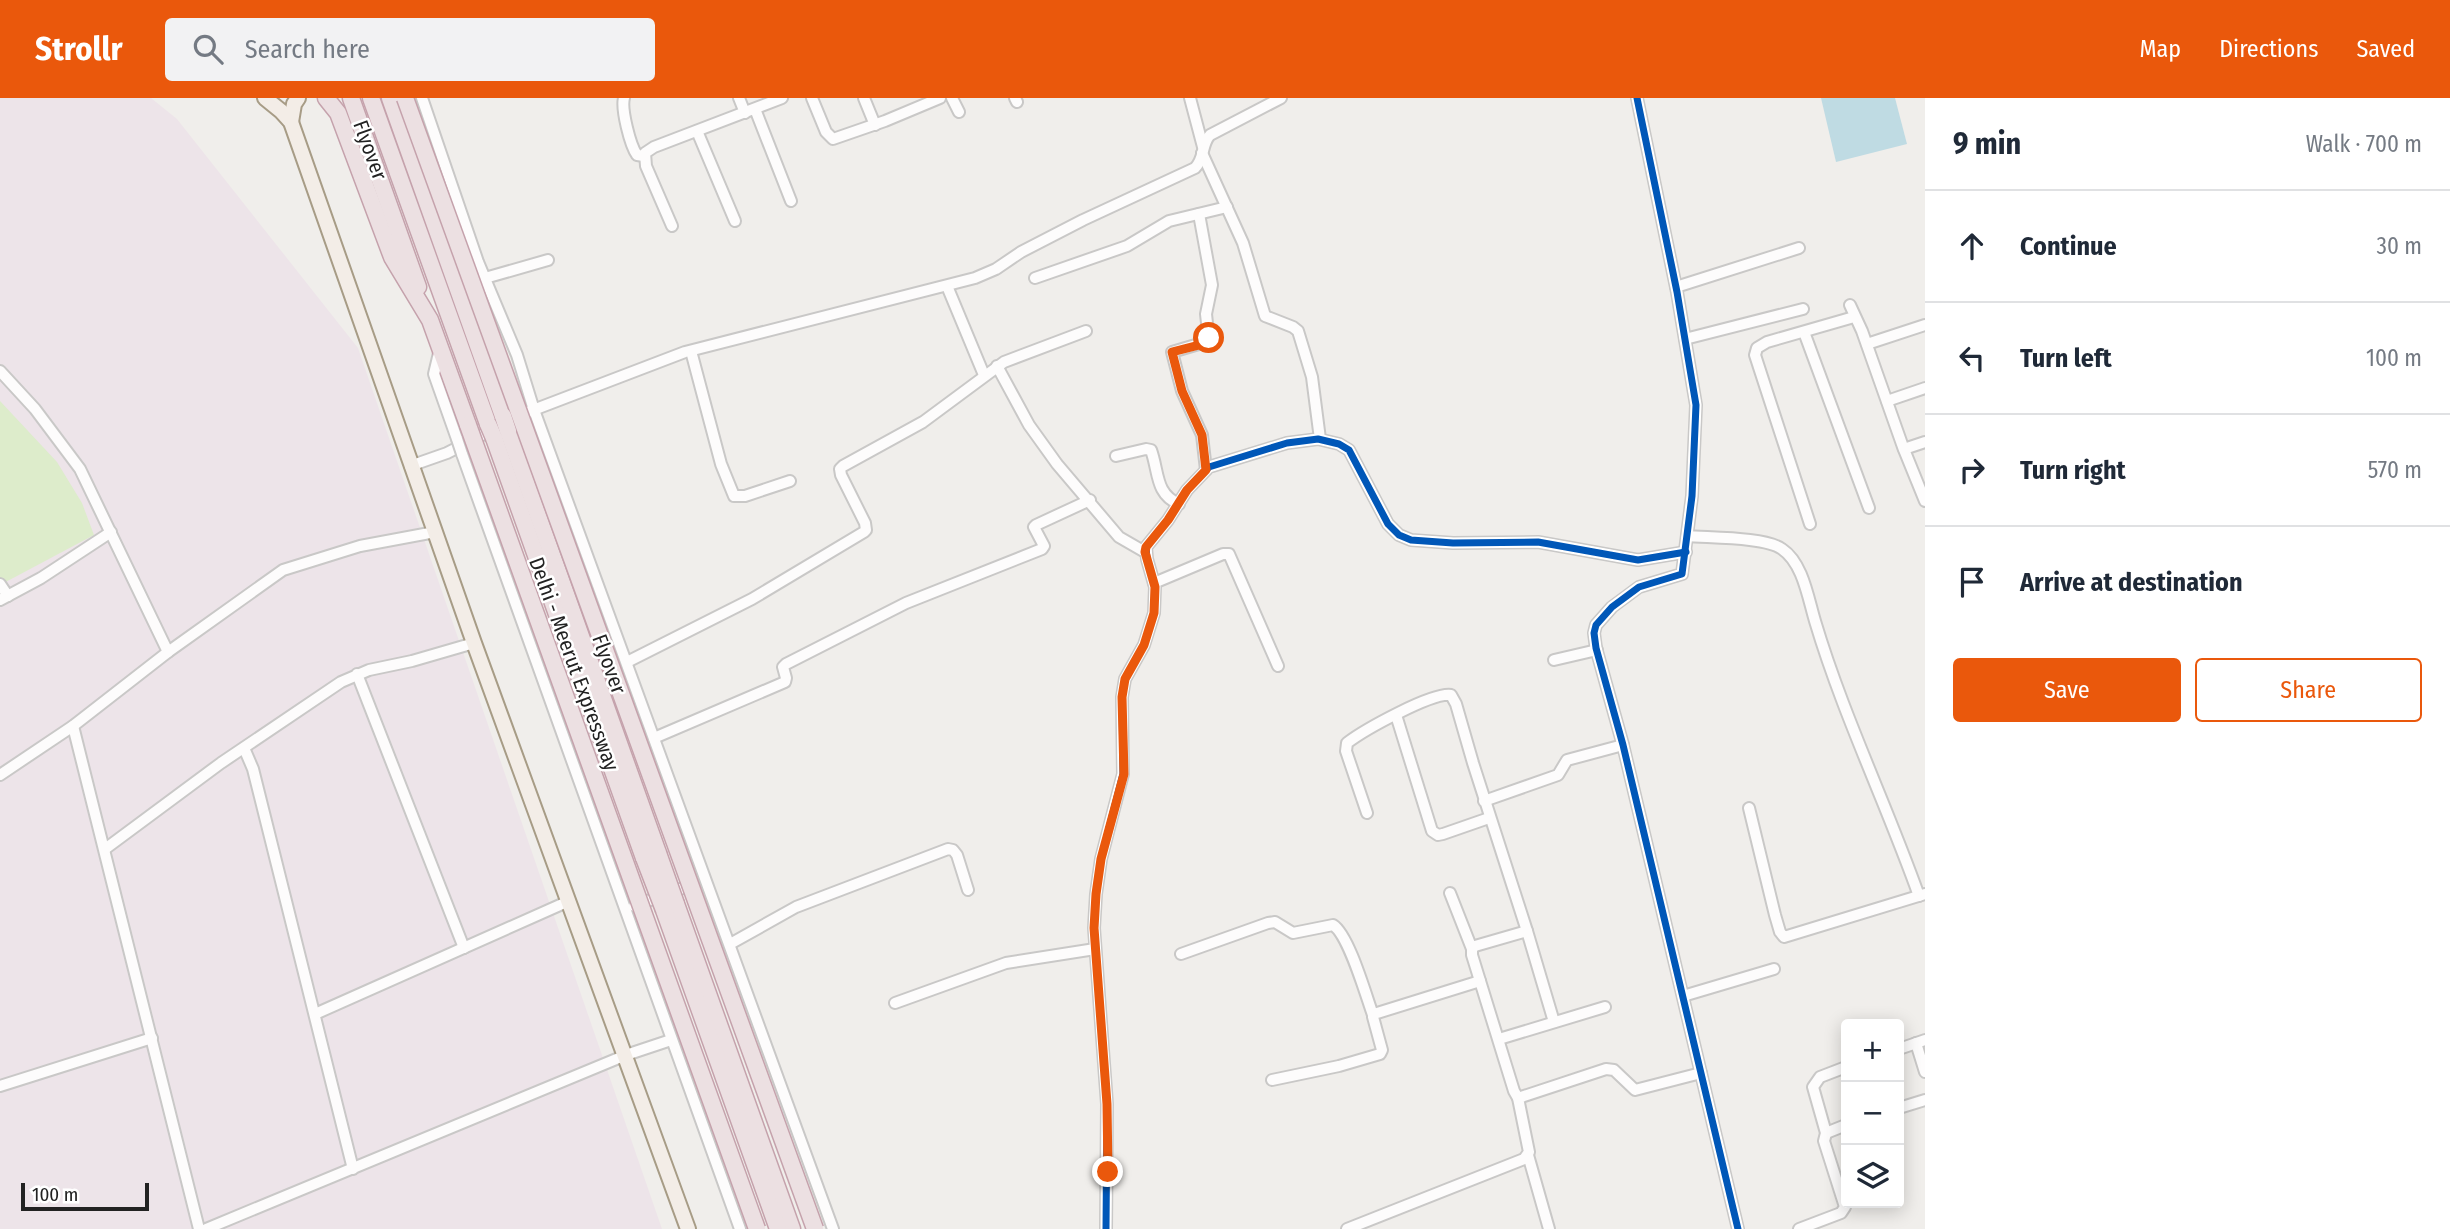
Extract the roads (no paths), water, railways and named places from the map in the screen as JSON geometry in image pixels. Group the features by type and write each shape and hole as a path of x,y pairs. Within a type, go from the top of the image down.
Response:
{"highway":[{"path":"326,98 338,113 392,257 430,320 757,1229"},
{"name":"Flyover","path":"351,98 430,320"},
{"name":"Delhi - Meerut Expressway","path":"372,98 498,427 651,856 792,1229"},
{"name":"Delhi - Meerut Expressway","path":"390,98 498,427"},
{"name":"Flyover","path":"405,98 815,1229"},
{"name":"Delhi - Meerut Expressway","path":"670,907 778,1229"}],"main road":[{"path":"265,98 291,122 474,643 688,1229"},
{"path":"291,122 294,104 298,98"}],"street":[{"path":"422,98 485,278 517,355 534,410 833,1229"},
{"path":"624,98 633,149 638,155 644,156"},
{"path":"739,98 750,111 791,201"},
{"path":"644,156 648,150 782,98"},
{"path":"812,98 826,132 834,139 940,98"},
{"path":"864,98 875,125"},
{"path":"952,98 959,112"},
{"path":"1190,98 1203,150 1243,243 1265,316 1298,331 1312,377 1320,439"},
{"path":"411,466 447,453 534,410 691,351 947,286 987,273 1040,241 1195,168 1202,160 1210,135 1281,98"},
{"path":"1637,98 1676,287 1696,413 1686,552 1682,574 1639,587 1606,613 1595,629 1597,650 1623,745 1738,1229"},
{"path":"697,131 735,221"},
{"path":"644,156 672,226"},
{"path":"1035,278 1127,246 1169,221 1227,207"},
{"path":"1199,214 1212,285 1206,314 1209,341 1172,352 1182,391 1202,435 1206,470"},
{"path":"1676,287 1799,248"},
{"path":"485,278 548,260"},
{"path":"947,286 984,374"},
{"path":"1850,305 1925,501"},
{"path":"1685,339 1803,309"},
{"path":"1810,524 1755,355 1757,348 1767,342 1854,317"},
{"path":"1867,344 1925,326"},
{"path":"627,662 774,587 866,530 840,469 922,422 997,366 1024,353 1086,331"},
{"path":"1804,332 1868,508"},
{"path":"440,349 434,374 740,1229"},
{"path":"691,351 721,464 734,496 745,496 790,481"},
{"path":"997,366 1035,435 1056,464 1090,500 1119,537 1145,552"},
{"path":"0,371 35,409 80,469 168,652"},
{"path":"1887,401 1925,388"},
{"path":"1106,1229 1107,1104 1095,949 1096,894 1101,859 1124,774 1122,697 1125,679 1144,645 1152,624 1156,601 1145,552 1187,490 1206,470 1287,443 1320,439 1349,450 1388,524 1399,535 1411,540 1453,543 1538,542 1633,559 1686,552"},
{"path":"1904,449 1925,442"},
{"path":"1116,456 1151,450 1162,492 1168,500 1178,504"},
{"path":"654,738 785,682 783,667 786,664 906,603 1042,549 1044,546 1034,527 1036,524 1090,500"},
{"path":"0,775 73,726 168,652 284,570 360,546 435,531"},
{"path":"0,584 4,598 41,578 111,532"},
{"path":"1687,536 1769,543 1783,549 1796,565 1851,727 1922,895 1784,937 1775,915 1749,808"},
{"path":"1154,583 1223,554 1229,554 1278,666"},
{"path":"105,849 191,784 328,690 357,674 474,643"},
{"path":"1554,660 1597,650"},
{"path":"357,674 464,948"},
{"path":"1367,813 1346,748 1353,738 1396,715 1443,695 1451,695 1554,1022"},
{"path":"1396,715 1432,831 1438,835 1443,834 1489,817"},
{"path":"73,726 199,1229"},
{"path":"1485,801 1558,775 1567,760 1623,745"},
{"path":"244,748 253,769 354,1169"},
{"path":"730,944 796,907 948,849 957,855 968,890"},
{"path":"616,885 697,856"},
{"path":"625,909 706,880"},
{"path":"1450,893 1472,949 1518,1098 1529,1147 1528,1155 1549,1229"},
{"path":"315,1014 569,901"},
{"path":"1181,954 1268,923 1275,922 1293,933 1333,925 1340,930 1373,1015 1382,1050 1380,1054 1326,1069 1272,1080"},
{"path":"1472,949 1527,931"},
{"path":"895,1003 1006,963 1095,949"},
{"path":"1683,996 1774,969"},
{"path":"1373,1015 1480,981"},
{"path":"1499,1039 1605,1007"},
{"path":"0,1086 152,1038"},
{"path":"206,1229 626,1055 671,1040"},
{"path":"1904,1047 1921,1041 1925,1072"},
{"path":"1518,1098 1606,1069 1614,1070 1635,1090 1701,1073"},
{"path":"1799,1229 1841,1213 1846,1207 1824,1141 1826,1133 1814,1090 1814,1083 1820,1077 1841,1070"},
{"path":"1904,1106 1925,1100"},
{"path":"1826,1133 1841,1127"},
{"path":"1347,1229 1470,1181 1528,1155"}],"water":[{"path":"1821,98 1895,98 1907,144 1836,162"}]}
